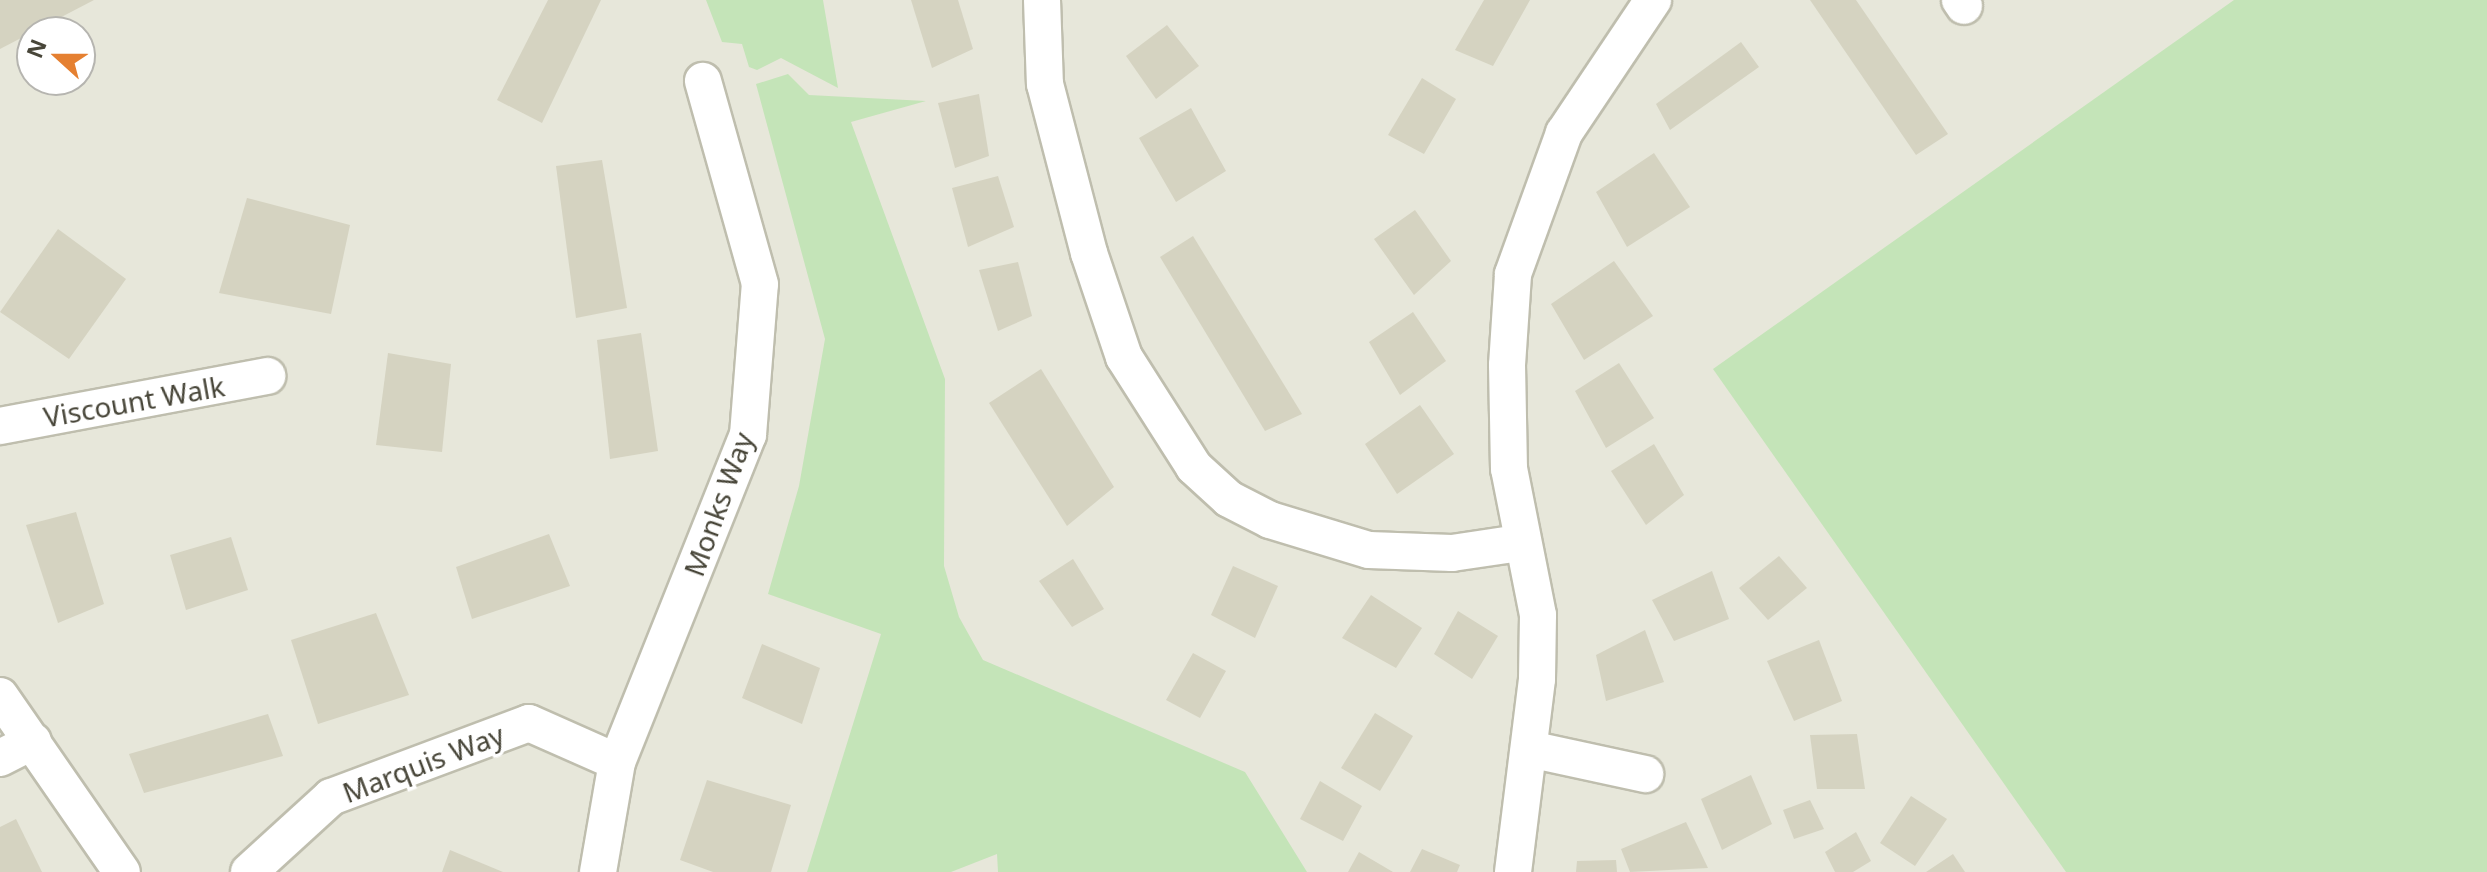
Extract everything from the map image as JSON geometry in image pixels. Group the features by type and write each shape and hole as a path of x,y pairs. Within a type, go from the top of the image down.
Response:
{"street":[{"path":"1042,0 1045,84 1089,253 1124,357 1194,467 1229,499 1270,520 1369,550 1452,553 1520,543"},
{"path":"1513,872 1529,749 1538,615 1520,543 1507,395 1513,274 1564,133 1653,0"},
{"name":"Monks Way","path":"598,872 617,762 748,435 760,284 703,81"},
{"name":"Viscount Walk","path":"0,426 267,376"},
{"path":"0,696 122,872"},
{"name":"Marquis Way","path":"249,872 331,797 529,723 617,762"},
{"path":"0,758 33,741"},
{"path":"1529,749 1645,774"}],"shaded area":[{"path":"0,0 2487,0 2487,872 0,872"}],"green space":[{"path":"706,0 823,0 838,88 781,58 757,70 749,67 742,44 722,42"},
{"path":"2234,0 2487,0 2487,872 2066,872 1713,369"},
{"path":"788,74 809,95 926,101 851,122 945,379 944,566 959,617 983,660 1245,772 1307,872 998,872 997,854 951,872 807,872 881,634 768,594 799,486 825,339 756,84"}],"building":[{"path":"0,0 94,0 63,16 16,16 16,41 0,49"},
{"path":"548,0 601,0 542,123 497,100"},
{"path":"911,0 958,0 973,49 932,68"},
{"path":"1484,0 1530,0 1493,66 1455,50"},
{"path":"1810,0 1856,0 1948,134 1916,155"},
{"path":"1167,25 1199,66 1156,99 1126,56"},
{"path":"1741,42 1759,67 1670,130 1656,104"},
{"path":"1422,78 1456,99 1424,154 1388,135"},
{"path":"979,94 989,156 955,168 938,103"},
{"path":"1191,108 1226,171 1176,202 1139,138"},
{"path":"1654,153 1690,207 1627,247 1596,192"},
{"path":"602,160 627,308 576,318 556,166"},
{"path":"998,176 1014,227 968,247 952,188"},
{"path":"247,198 350,225 331,314 219,293"},
{"path":"1415,210 1451,261 1414,295 1374,239"},
{"path":"58,229 126,279 69,359 0,312"},
{"path":"1193,236 1302,414 1265,431 1160,257"},
{"path":"1614,261 1653,316 1584,360 1551,304"},
{"path":"1018,262 1032,316 998,331 979,270"},
{"path":"1413,312 1446,361 1400,395 1369,342"},
{"path":"641,333 658,451 610,459 597,340"},
{"path":"388,353 451,364 442,452 376,445"},
{"path":"1619,363 1654,418 1606,448 1575,391"},
{"path":"1041,369 1114,487 1067,526 989,403"},
{"path":"1420,405 1454,454 1397,494 1365,444"},
{"path":"1654,444 1684,495 1646,525 1611,471"},
{"path":"76,512 104,604 58,623 26,525"},
{"path":"549,534 570,586 472,619 456,567"},
{"path":"231,537 248,590 186,610 170,555"},
{"path":"1779,556 1807,588 1768,620 1739,588"},
{"path":"1073,559 1104,609 1072,627 1039,581"},
{"path":"1233,566 1278,586 1255,638 1211,615"},
{"path":"1712,571 1729,619 1674,641 1652,600"},
{"path":"1371,595 1422,628 1396,668 1342,638"},
{"path":"1458,611 1498,636 1472,679 1434,654"},
{"path":"376,613 409,695 318,724 291,640"},
{"path":"1645,630 1664,682 1606,701 1596,655"},
{"path":"1819,640 1842,701 1794,721 1767,661"},
{"path":"762,644 820,668 802,724 742,698"},
{"path":"1193,653 1226,671 1200,718 1166,700"},
{"path":"1375,713 1413,736 1380,791 1341,768"},
{"path":"268,714 283,756 144,793 129,754"},
{"path":"1857,734 1865,789 1817,789 1810,735"},
{"path":"1751,775 1772,824 1722,850 1701,799"},
{"path":"707,780 791,805 771,872 713,872 680,860"},
{"path":"1320,781 1362,806 1343,841 1300,819"},
{"path":"1911,796 1947,819 1915,866 1880,843"},
{"path":"1810,800 1824,829 1794,839 1783,810"},
{"path":"16,819 42,872 0,872 0,827"},
{"path":"1686,822 1708,868 1630,872 1621,849"},
{"path":"1856,832 1871,861 1853,872 1835,872 1825,852"},
{"path":"1422,849 1460,865 1457,872 1410,872"},
{"path":"450,850 503,872 442,872"},
{"path":"1359,852 1393,872 1348,872"},
{"path":"1953,854 1965,872 1926,872"},
{"path":"1616,860 1617,872 1576,872 1577,861"}]}
